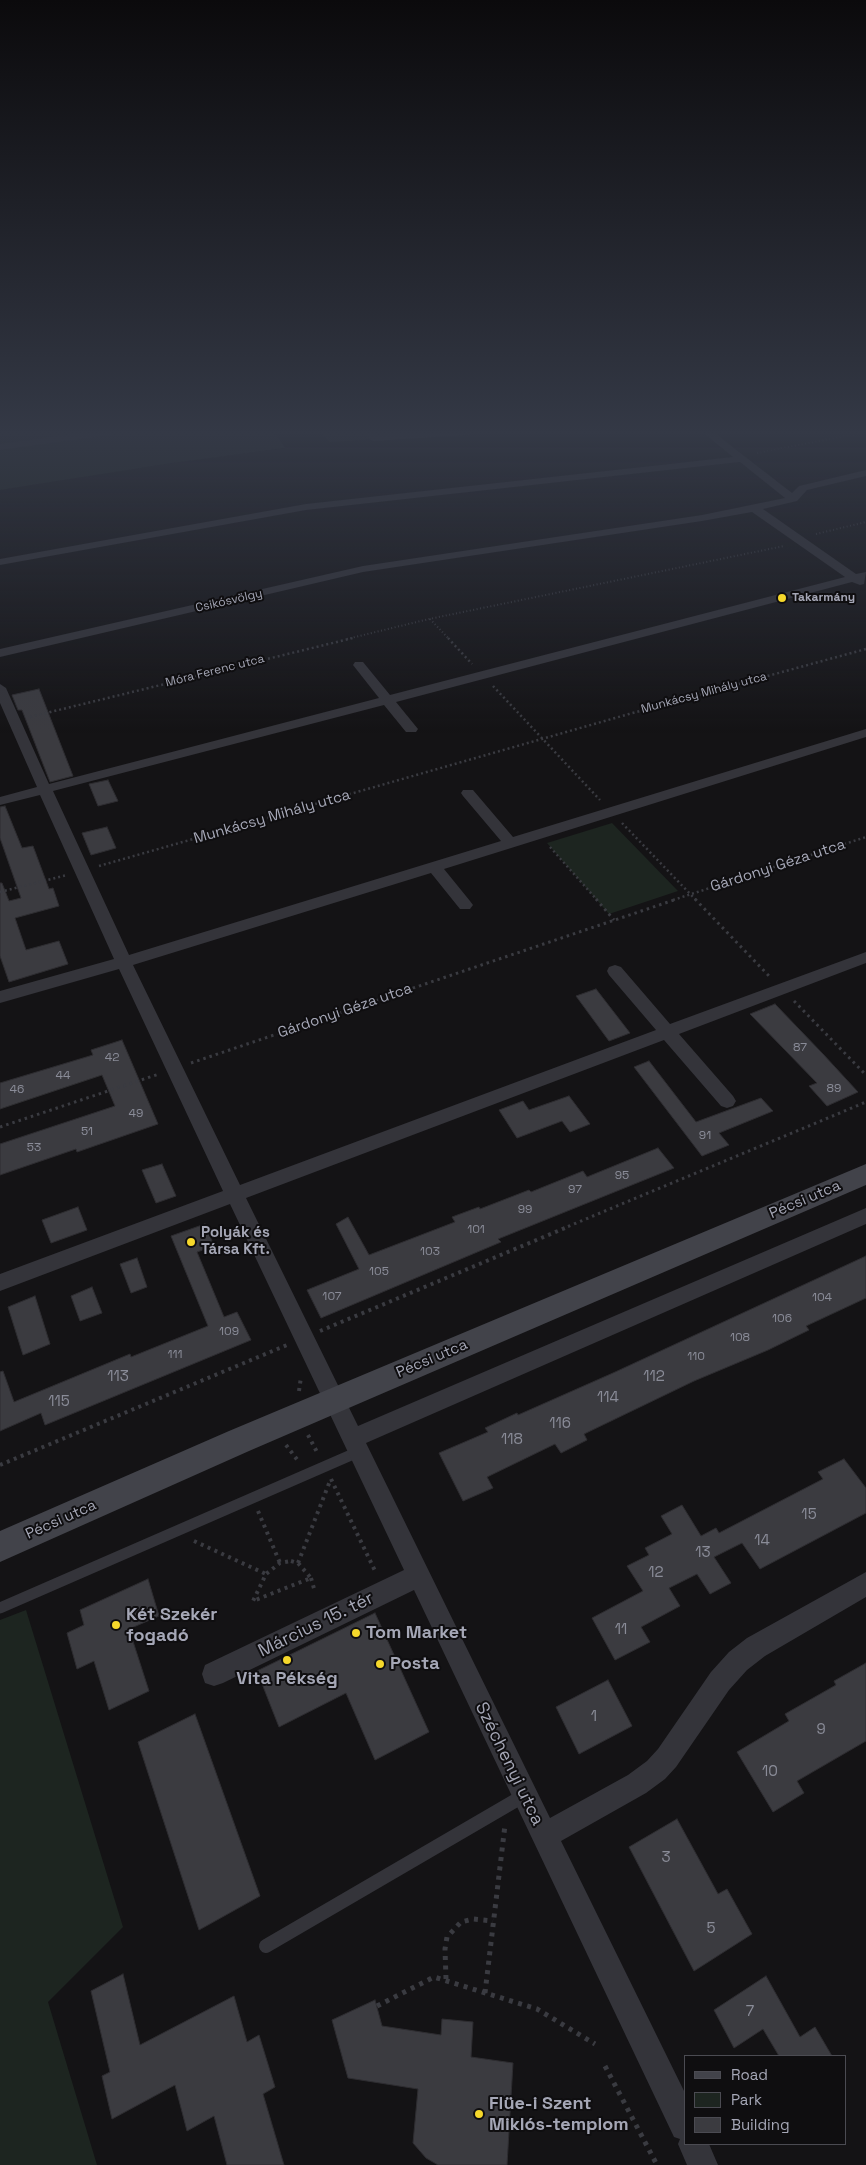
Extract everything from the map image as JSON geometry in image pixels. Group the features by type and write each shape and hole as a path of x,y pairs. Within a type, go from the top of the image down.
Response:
{"main road":[{"name":"Pécsi utca","path":"0,1547 239,1441 866,1174"}],"street":[{"path":"0,562 164,532"},
{"name":"Csikósvölgy","path":"0,653 364,569 600,532"},
{"path":"789,532 860,577 866,586"},
{"path":"0,801 860,577"},
{"path":"358,665 411,729"},
{"name":"Széchenyi utca","path":"0,688 81,871 174,1069 418,1576 516,1800 544,1836 684,2124"},
{"path":"0,997 124,962 866,733"},
{"path":"468,793 510,843"},
{"path":"434,866 465,905"},
{"path":"0,1283 866,958"},
{"path":"615,972 727,1101"},
{"path":"355,1445 866,1216"},
{"name":"Március 15. tér","path":"214,1674 418,1576"},
{"path":"544,1836 637,1784 656,1770 667,1758 720,1681 738,1661 756,1646 866,1584"},
{"path":"693,2145 703,2165"}],"lane":[{"path":"0,1608 308,1474 355,1445"},
{"path":"266,1946 516,1800"}],"path":[{"name":"Móra Ferenc utca","path":"15,721 429,619 800,540 829,532"},
{"path":"429,619 610,812"},
{"name":"Munkácsy Mihály utca","path":"0,892 81,871 866,649"},
{"name":"Gárdonyi Géza utca","path":"610,812 782,988"},
{"path":"539,834 614,920"},
{"name":"Gárdonyi Géza utca","path":"0,1127 690,894 866,837"},
{"path":"782,988 866,1075"},
{"path":"0,1464 866,1102"},
{"path":"298,1563 331,1478 384,1592"},
{"path":"258,1510 280,1563"},
{"path":"192,1540 266,1574"},
{"path":"310,1578 253,1601 260,1583 266,1574 280,1563 291,1561 298,1563 310,1578 315,1592"},
{"path":"485,1993 493,1921 516,1800"},
{"path":"446,1979 445,1949 447,1937 461,1922 473,1919 493,1921"},
{"path":"377,2006 434,1977 446,1979 538,2009 595,2044"},
{"path":"606,2066 657,2165"}],"green space":[{"path":"612,823 678,891 609,914 547,843"},
{"path":"26,1610 123,1927 48,2002 97,2165 0,2165 0,1620"}],"building":[{"path":"39,689 73,776 50,782 22,710 18,710 12,695"},
{"path":"108,780 118,801 98,806 89,784"},
{"path":"5,806 22,848 33,846 49,889 53,888 59,906 15,918 26,950 59,941 68,964 9,982 0,956 0,883 2,883 9,901 21,898 0,838 0,807"},
{"path":"107,827 116,848 91,855 82,833"},
{"path":"596,989 630,1033 609,1041 576,996"},
{"path":"775,1004 858,1092 827,1106 809,1086 817,1083 750,1014"},
{"path":"122,1040 158,1124 77,1152 76,1149 0,1175 0,1144 115,1106 102,1075 0,1109 0,1083 93,1055 91,1050"},
{"path":"649,1061 696,1122 761,1098 773,1111 719,1133 729,1145 702,1156 634,1067"},
{"path":"569,1096 590,1124 570,1132 562,1121 517,1138 499,1110 523,1101 529,1110"},
{"path":"658,1148 674,1168 498,1239 501,1242 321,1318 307,1290 359,1269 336,1224 348,1217 369,1255 455,1222 452,1217 479,1207 480,1209 529,1190 531,1192 583,1171 587,1177"},
{"path":"162,1164 176,1196 156,1203 142,1170"},
{"path":"78,1207 87,1230 51,1243 42,1220"},
{"path":"205,1224 214,1246 197,1252 224,1317 237,1312 251,1340 45,1425 41,1413 0,1431 0,1372 3,1371 14,1402 130,1354 131,1357 208,1326 171,1236"},
{"path":"866,1256 866,1298 806,1326 809,1330 768,1350 694,1381 584,1434 587,1440 561,1453 555,1444 487,1477 493,1488 463,1501 439,1453 488,1432 485,1428 517,1413 518,1415 613,1373"},
{"path":"137,1258 147,1287 131,1293 120,1264"},
{"path":"92,1287 102,1313 80,1321 71,1296"},
{"path":"35,1296 50,1344 23,1355 8,1307"},
{"path":"844,1459 866,1488 866,1513 760,1569 742,1543 714,1557 731,1583 710,1594 697,1574 669,1588 680,1606 641,1627 650,1642 615,1660 592,1618 643,1591 627,1566 649,1555 645,1548 672,1534 661,1516 682,1505 701,1536 716,1528 719,1533 823,1479 818,1472"},
{"path":"148,1579 159,1616 129,1629 149,1691 109,1710 94,1661 77,1669 67,1633 84,1625 80,1610"},
{"path":"375,1613 429,1732 375,1760 346,1693 279,1727 257,1671"},
{"path":"866,1663 866,1741 797,1781 804,1793 773,1812 737,1752 789,1721 785,1714 836,1685 834,1681"},
{"path":"608,1680 632,1726 579,1754 556,1707"},
{"path":"195,1714 260,1896 199,1930 138,1742"},
{"path":"677,1819 718,1894 727,1889 752,1934 694,1971 629,1847"},
{"path":"123,1974 140,2045 234,1996 247,2042 259,2035 275,2087 263,2094 284,2165 227,2165 214,2116 187,2131 175,2085 112,2119 102,2076 110,2072 91,1991"},
{"path":"766,1976 800,2037 815,2027 831,2055 778,2055 763,2029 734,2048 714,2010"},
{"path":"375,2000 382,2026 441,2035 442,2019 473,2022 471,2057 513,2063 507,2165 438,2165 426,2158 413,2143 418,2089 348,2078 332,2020"}],"place":[{"name":"Takarmány","path":"782,598"},
{"name":"Polyák és Társa Kft.","path":"191,1242"},
{"name":"Két Szekér fogadó","path":"116,1625"},
{"name":"Tom Market","path":"356,1633"},
{"name":"Vita Pékség","path":"287,1660"},
{"name":"Posta","path":"380,1664"},
{"name":"Flüe-i Szent Miklós-templom","path":"479,2114"}]}
